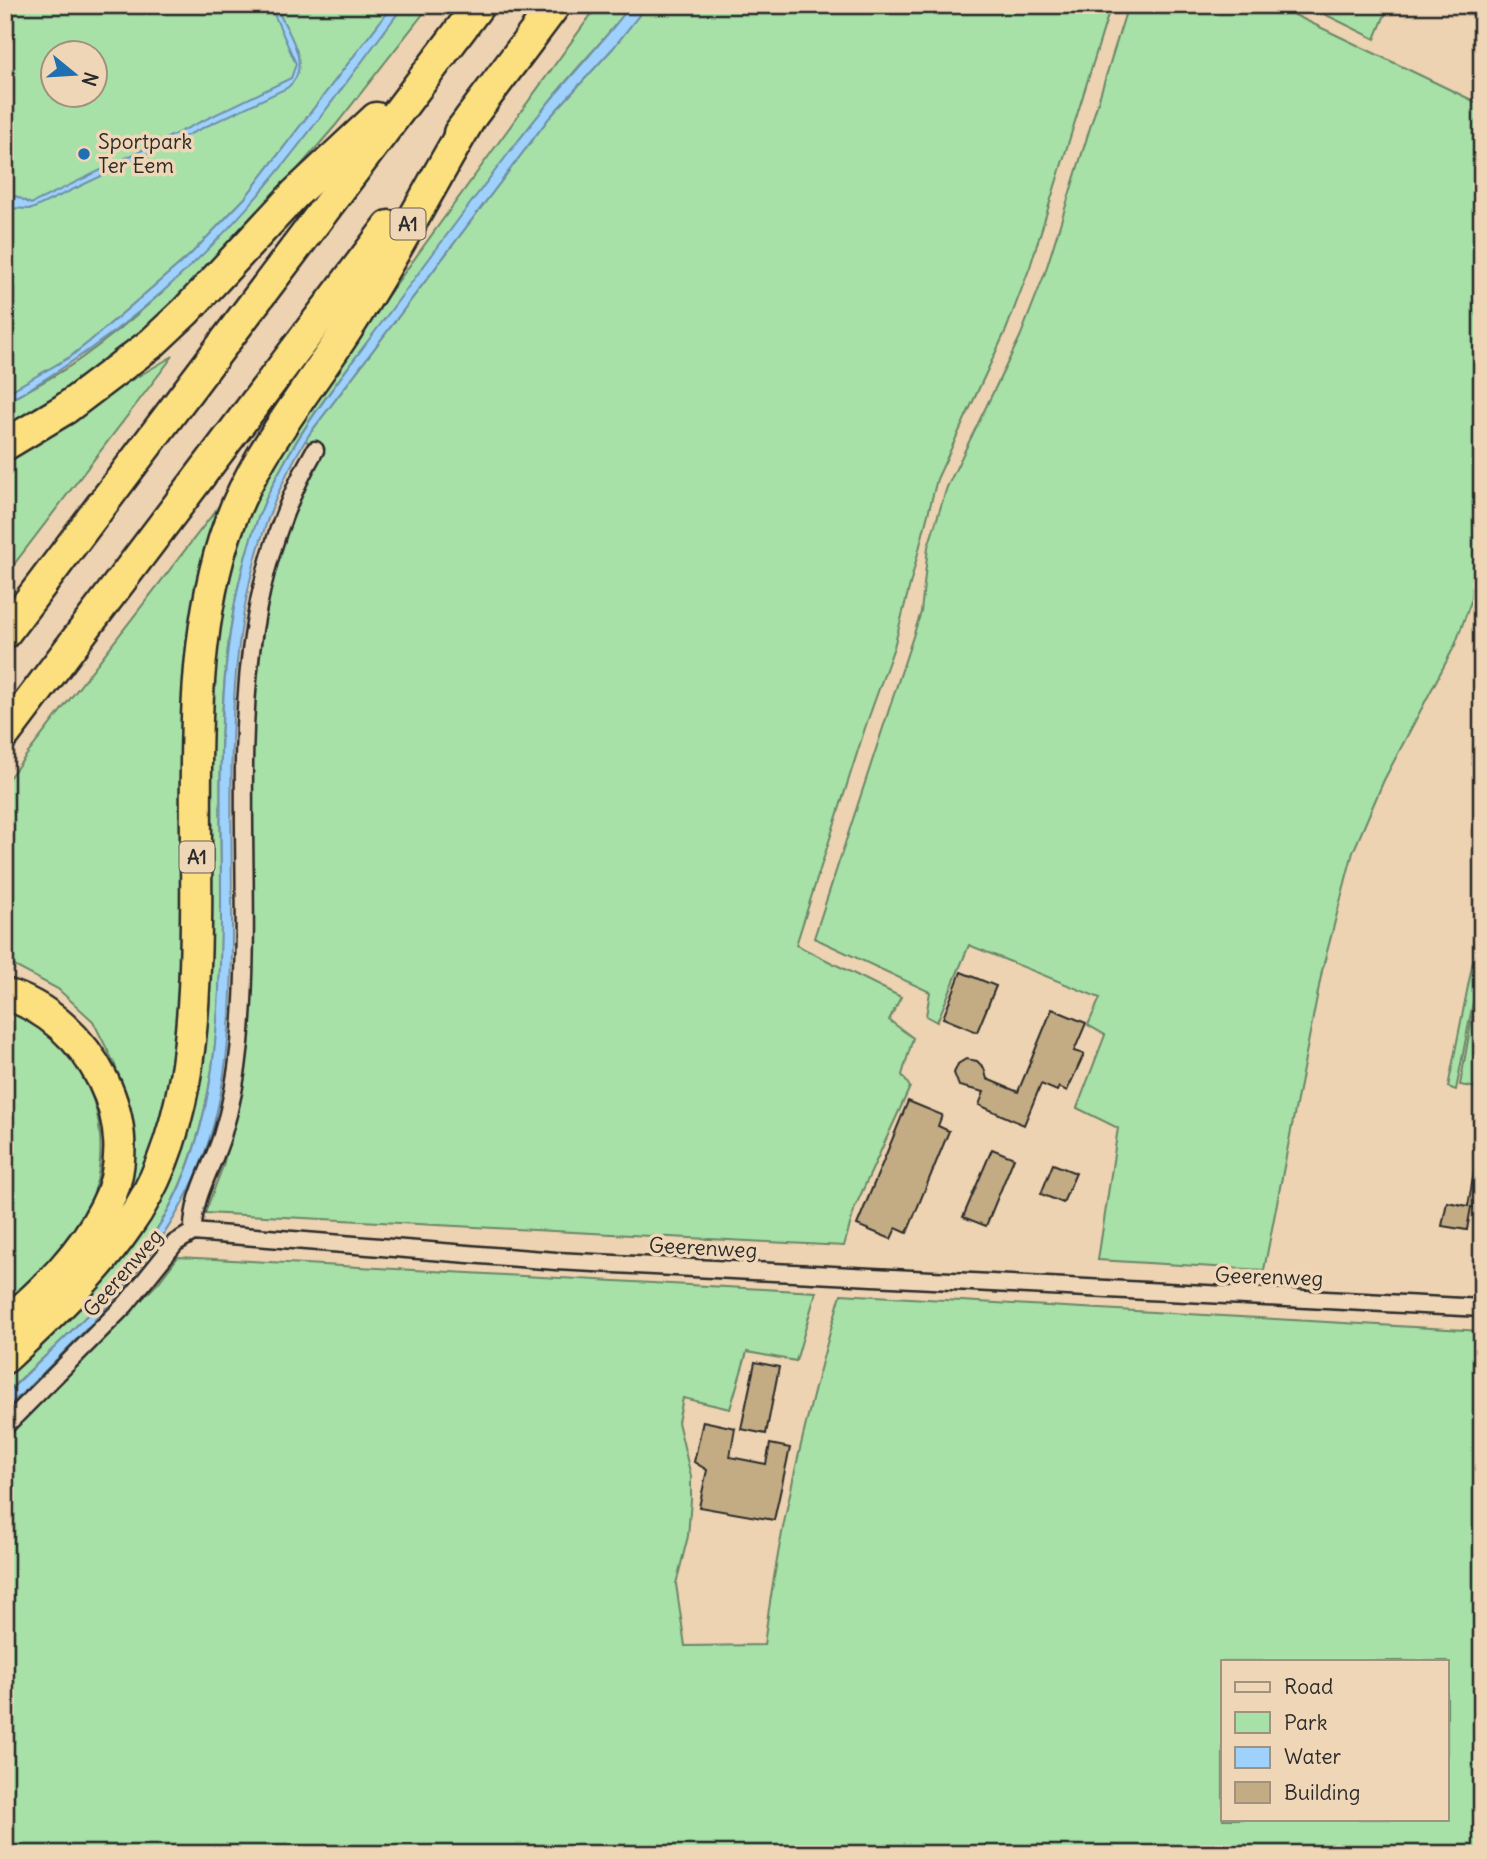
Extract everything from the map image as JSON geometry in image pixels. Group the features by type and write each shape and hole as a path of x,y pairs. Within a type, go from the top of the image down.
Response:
{"highway":[{"path":"5,633 479,5"},
{"name":"A1","path":"5,734 555,5"},
{"path":"5,445 65,409 152,343 187,311 295,194 438,60"},
{"name":"A1","path":"5,1358 61,1306 128,1227 154,1178 171,1135 185,1082 193,1022 198,710 209,608 224,538 253,469 307,384 346,331 471,117"},
{"path":"5,994 46,1012 90,1055 113,1109 119,1140 116,1173 107,1206 81,1250 31,1303 5,1324"}],"street":[{"path":"193,1232 195,1208 222,1136 240,1043 243,750 250,642 268,555 295,485 315,450"},
{"name":"Geerenweg","path":"5,1426 116,1314 175,1242 193,1232 556,1261 1482,1308"}],"green space":[{"path":"5,5 393,5 245,198 190,255 70,357 5,394"},
{"path":"404,5 430,5 335,126 212,268 117,357 5,432 5,403 55,376 83,357 176,279 217,237 294,148"},
{"path":"598,5 631,5 532,124 327,395 292,448 263,505 239,583 224,681 220,781 221,931 218,1011 209,1089 200,1128 172,1202 137,1259 83,1320 5,1394 5,1375 73,1309 174,1161 219,622 243,527 274,462 347,352"},
{"path":"647,5 1111,5 1030,267 1006,330 937,479 894,647 866,725 796,945 901,997 889,1020 913,1038 902,1075 910,1087 855,1207 844,1246 205,1213 223,1166 235,1114 252,884 252,724 257,642 269,573 318,450 305,440 549,118 613,48"},
{"path":"1128,5 1274,5 1482,105 1482,571 1455,645 1384,780 1353,852 1322,971 1264,1270 1098,1260 1118,1128 1077,1108 1105,1035 1088,1025 1100,998 969,945 937,1022 926,1016 930,992 814,938 921,612 928,547 947,487 1020,337 1045,273"},
{"path":"1306,5 1389,5 1375,39"},
{"path":"173,356 5,576 5,454"},
{"path":"233,488 214,539 177,1084 134,1196 81,1258 126,1108 115,1065 93,1021 58,989 5,961 5,783"},
{"path":"1473,961 1482,965 1482,975 1478,976 1456,1090 1448,1087"},
{"path":"1477,990 1482,991 1482,1089 1460,1085"},
{"path":"5,1009 35,1023 60,1043 79,1068 92,1097 99,1128 100,1159 94,1191 75,1233 47,1266 5,1304"},
{"path":"178,1257 816,1292 796,1361 747,1352 730,1409 683,1398 678,1422 691,1476 688,1536 676,1584 685,1646 764,1645 795,1468 841,1294 1482,1331 1482,1854 5,1854 5,1435 158,1283"}],"water":[{"path":"270,5 275,5 296,48 298,69 295,79 287,88 32,209 5,208 5,200 16,196 31,204 291,78 296,64"},
{"path":"393,5 404,5 283,165 207,250 145,307 112,333 5,403 5,394 70,357 190,255 245,198"},
{"path":"631,5 647,5 613,48 549,118 310,433 279,490 258,549 244,612 236,676 232,740 231,996 226,1059 215,1120 194,1180 157,1245 85,1331 5,1410 5,1395 101,1300 152,1237 173,1201 189,1164 201,1125 215,1045 218,1005 225,678 239,582 263,506 291,451 343,375 509,152"}],"building":[{"path":"961,972 996,986 977,1032 943,1018"},
{"path":"1052,1009 1086,1023 1074,1051 1084,1054 1067,1091 1059,1087 1057,1091 1041,1084 1024,1125 979,1105 984,1092 959,1086 954,1073 958,1064 966,1059 977,1061 984,1068 987,1079 1018,1092"},
{"path":"908,1101 942,1115 938,1126 949,1131 907,1233 896,1228 891,1239 857,1225"},
{"path":"992,1149 1014,1158 986,1226 963,1217"},
{"path":"1053,1164 1076,1173 1063,1203 1041,1194"},
{"path":"1475,1167 1482,1168 1482,1209 1471,1207 1467,1230 1442,1226 1447,1202 1468,1206"},
{"path":"755,1362 779,1367 766,1434 741,1429"},
{"path":"703,1421 735,1428 730,1457 766,1464 770,1444 790,1448 774,1520 699,1507 707,1470 694,1462"}],"place":[{"name":"Sportpark Ter Eem","path":"84,154"}]}
